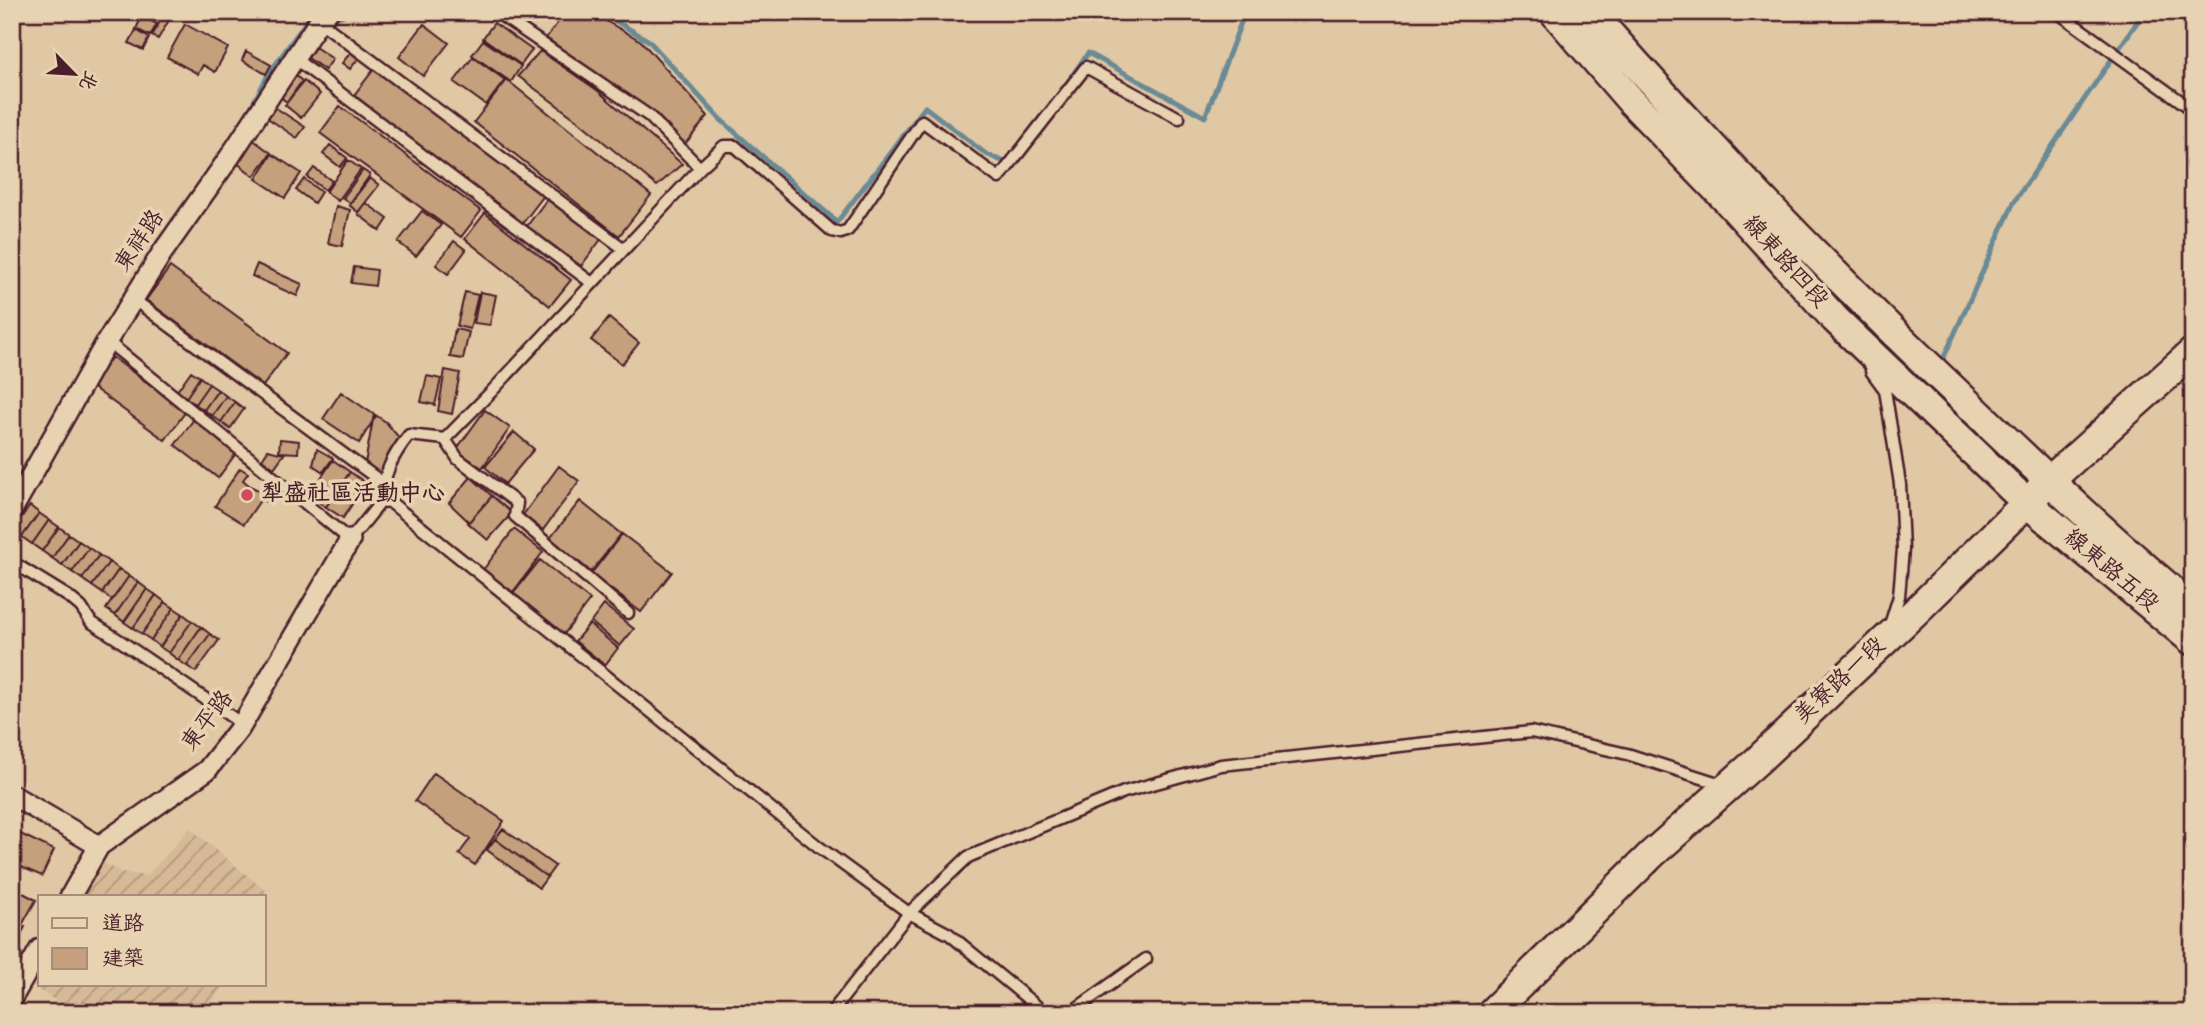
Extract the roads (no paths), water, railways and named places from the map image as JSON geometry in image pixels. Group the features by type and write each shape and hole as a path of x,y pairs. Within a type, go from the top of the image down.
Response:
{"main road":[{"name":"線東路四段","path":"1554,12 1631,102 1725,198 1835,319 2026,502"},
{"name":"線東路四段","path":"1590,12 1762,201 1882,323 2049,481"},
{"name":"美寮路一段","path":"1491,1013 1652,854 1758,761 2026,502 2193,352"},
{"name":"線東路五段","path":"2049,481 2193,608"},
{"name":"線東路五段","path":"2026,502 2193,641"}],"street":[{"name":"東祥路","path":"12,510 132,299 323,17"},
{"name":"東平路","path":"71,895 99,846 207,770 242,724 350,540"},
{"path":"12,794 99,846"},
{"path":"12,998 38,952"}],"lane":[{"path":"496,12 649,116 700,168"},
{"path":"2057,12 2193,110"},
{"path":"323,17 624,249"},
{"path":"294,58 592,283"},
{"path":"445,439 700,168 724,146 735,146 832,231 841,233 848,230 922,121 999,178 1086,67 1179,118"},
{"path":"132,299 383,482"},
{"path":"1835,319 1885,390 1900,484 1903,549 1899,596 1890,625 1872,652"},
{"path":"107,341 350,540 380,503 383,482 393,454 409,435 445,439"},
{"path":"445,439 458,459 517,503 515,516 628,613"},
{"path":"380,503 390,502 818,847 909,912 949,934 1045,1013"},
{"path":"12,562 69,597 103,632 242,724"},
{"path":"831,1013 909,912 968,857 1124,792 1221,765 1531,732 1615,751 1728,786"},
{"path":"1070,1013 1146,959"}],"waterway":[{"path":"248,113 268,75 313,12"},
{"path":"319,38 332,20 350,12"},
{"path":"601,12 649,41 720,119 837,222 925,107 986,154 1009,164 1011,162"},
{"path":"1057,97 1088,53 1205,117 1245,12"},
{"path":"1944,357 2014,202 2144,12"},
{"path":"12,489 39,443"}],"place":[{"name":"犁盛社區活動中心","path":"247,495"}]}
